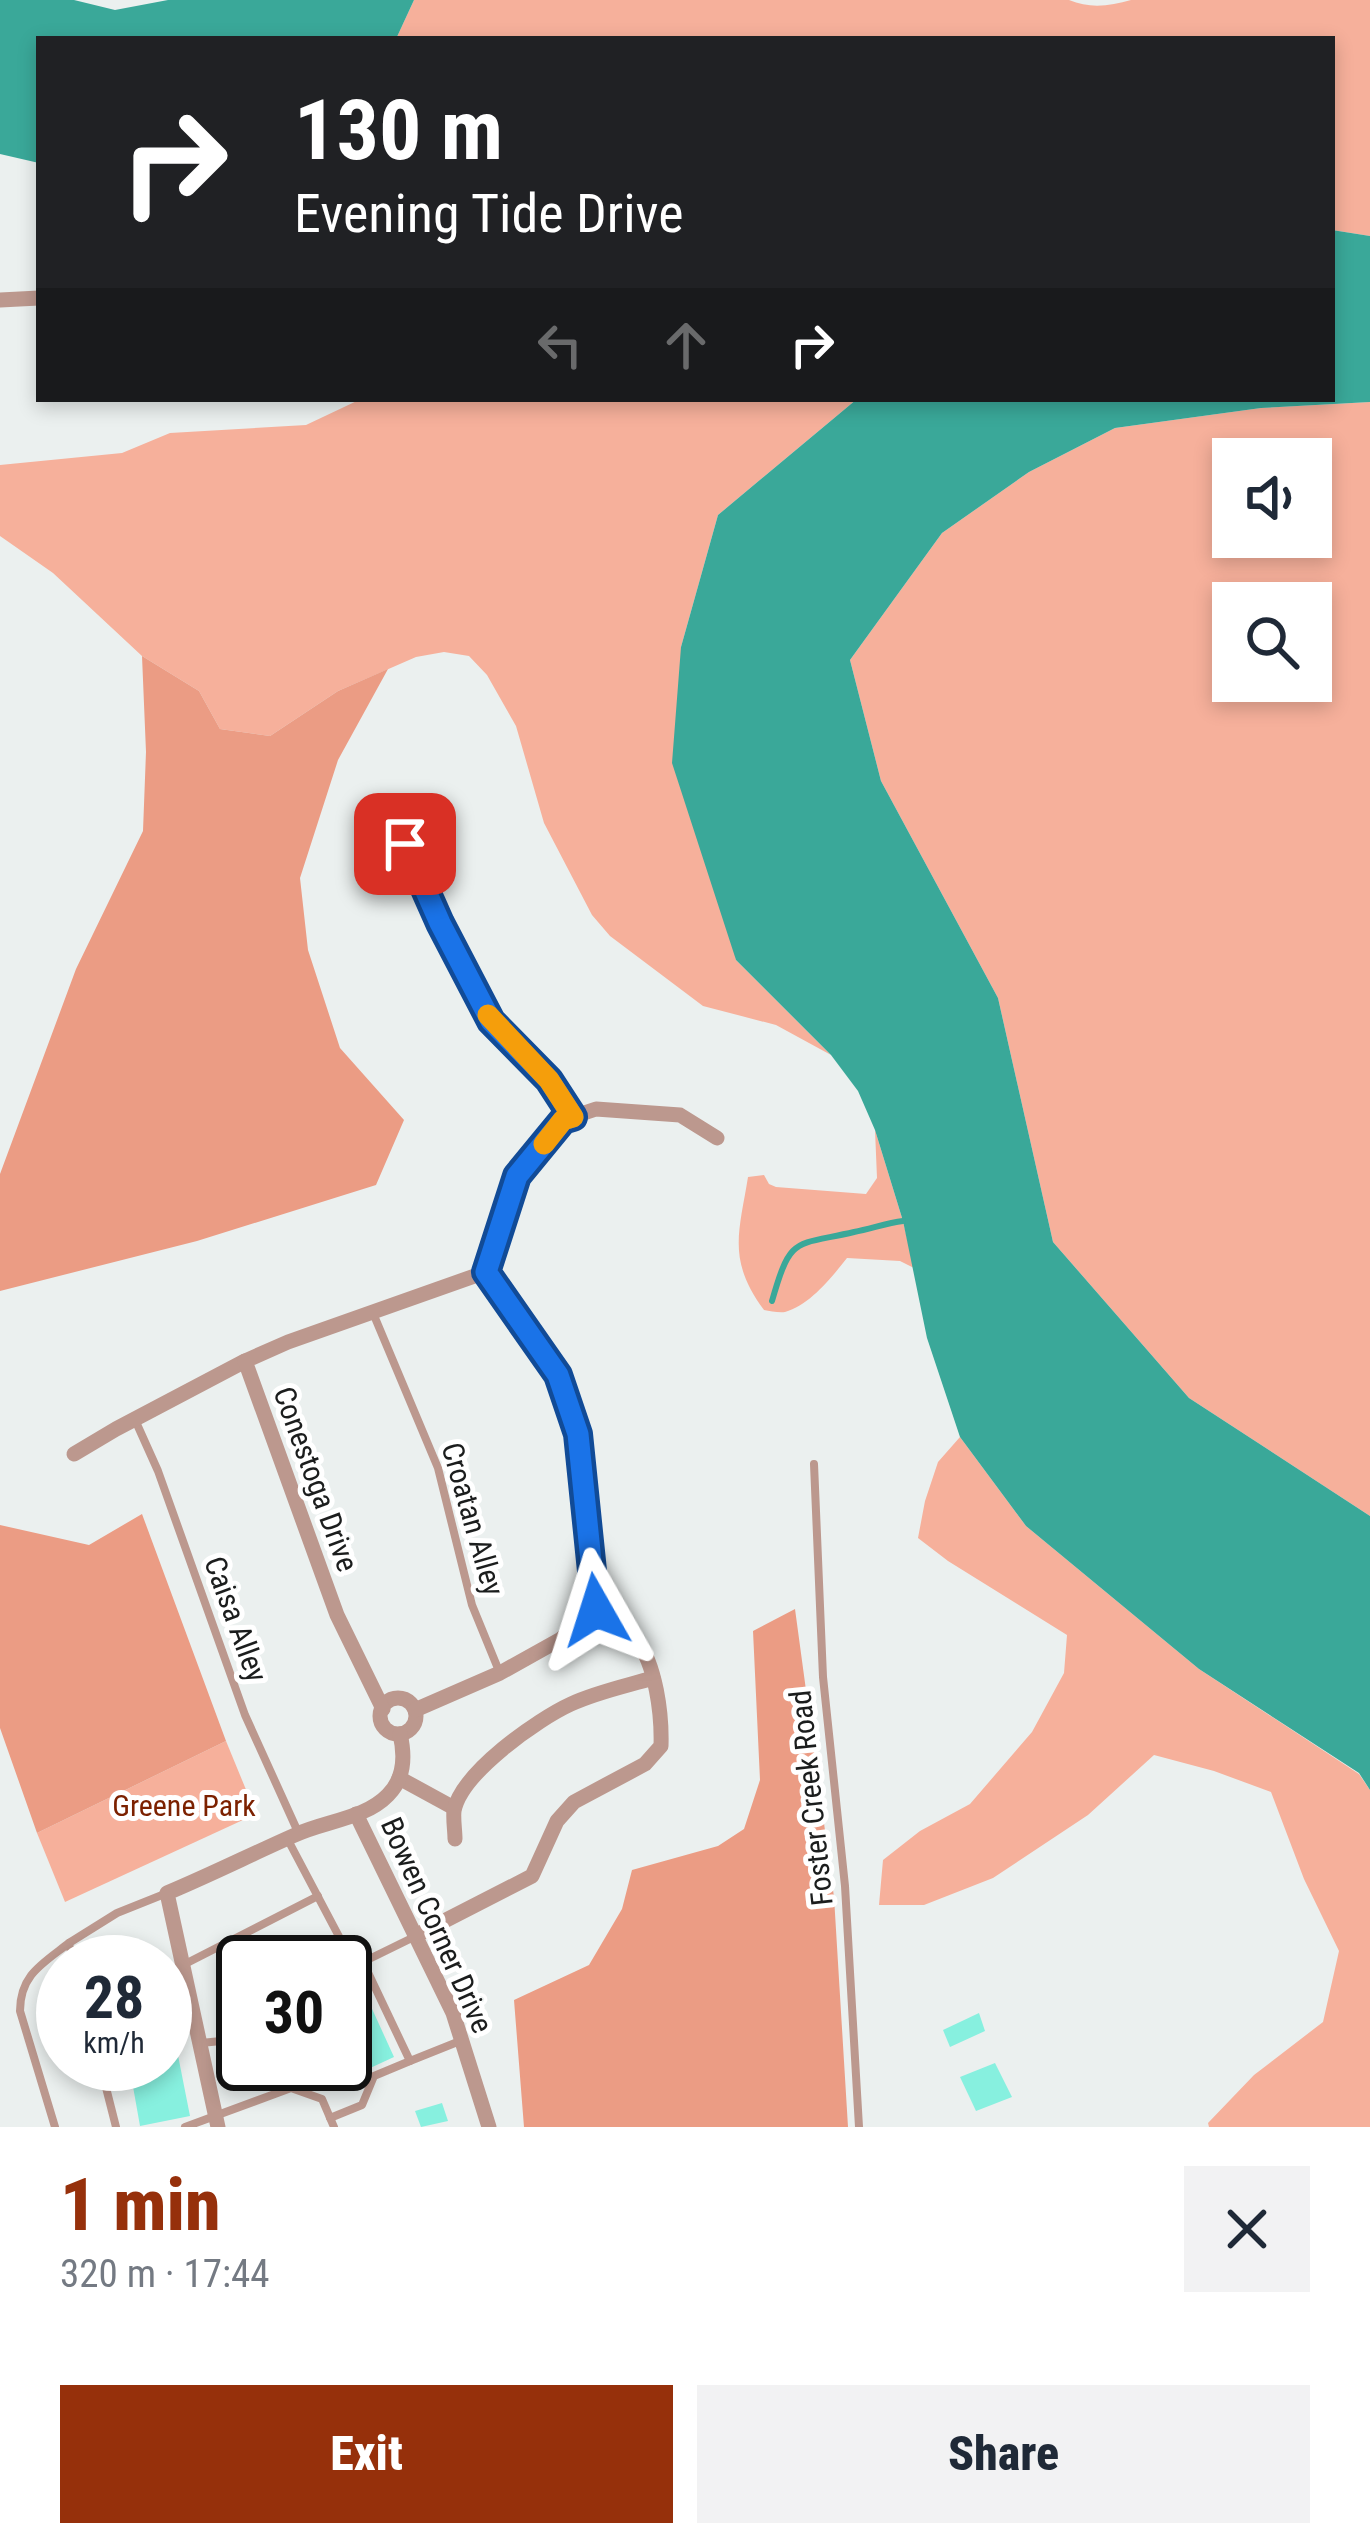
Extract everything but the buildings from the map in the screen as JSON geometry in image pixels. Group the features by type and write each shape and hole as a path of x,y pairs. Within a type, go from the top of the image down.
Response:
{"street":[{"path":"0,300 36,298"},
{"path":"405,844 491,1021 549,1080 573,1117"},
{"path":"416,1936 532,1876 557,1821 574,1802 645,1764 661,1746 658,1699 638,1641 596,1610 578,1434 558,1375 486,1272 517,1176 563,1120 596,1109 680,1115 718,1138"},
{"name":"Conestoga Drive","path":"74,1454 288,1342 486,1272"},
{"name":"Conestoga Drive","path":"245,1361 337,1615 383,1709"},
{"path":"415,1710 500,1673 561,1639 596,1610"},
{"path":"455,1840 454,1808 494,1754 545,1717 576,1702 653,1678"},
{"path":"408,1701 415,1710 413,1726 400,1734 383,1725 386,1703 408,1701"},
{"path":"177,1935 167,1893 293,1836 367,1810 387,1796 399,1778 404,1763 400,1734"},
{"path":"399,1778 454,1808"},
{"name":"Bowen Corner Drive","path":"356,1814 453,2013 489,2127"},
{"path":"192,2001 217,2121"}],"lane":[{"name":"Croatan Alley","path":"372,1312 438,1468 472,1605 500,1673"},
{"name":"Caisa Alley","path":"134,1419 158,1471 245,1715 338,1935"},
{"name":"Foster Creek Road","path":"814,1464 823,1677 845,1886 859,2127"},
{"path":"82,1935 117,1913 167,1893"},
{"path":"192,1960 318,1896"},
{"path":"372,1958 416,1936"},
{"path":"36,1970 20,1991 20,2011 36,2064"},
{"name":"Caisa Alley","path":"372,1981 410,2061"},
{"path":"185,2127 217,2121 290,2088 322,2099 332,2122 362,2105 374,2076 462,2040"},
{"path":"201,2043 216,2042"},
{"path":"44,2091 55,2127"},
{"path":"107,2091 116,2127"}],"green space":[{"path":"414,0 1069,0 1100,6 1131,0 1370,0 1370,236 1335,230 1335,36 397,36"},
{"path":"355,402 853,402 718,515 681,647 736,960 831,1055 776,1025 703,1006 610,936 592,915 544,823 516,726 487,675 469,656 444,652 416,657 338,691 270,736 220,729 199,691 142,656 53,573 0,536 0,465 122,453 170,433 306,425"},
{"path":"1370,402 1370,1516 1189,1398 1053,1242 998,998 881,781 850,660 942,533 1029,472 1115,428 1261,408"},
{"path":"875,1130 914,1268 900,1261 847,1258 803,1303 785,1312 764,1310 740,1261 739,1231 748,1177 764,1175 776,1187 866,1194 877,1178"},
{"path":"960,1437 1026,1526 1199,1669 1359,1774 1370,1790 1370,2127 1209,2127 1254,2075 1323,2022 1339,1951 1304,1879 1271,1792 1154,1755 1088,1815 993,1878 924,1905 879,1905 883,1860 920,1831 970,1804 1032,1732 1064,1673 1067,1635 918,1538 938,1462"},
{"name":"Greene Park","path":"226,1741 256,1814 65,1902 37,1833"}],"shaded area":[{"path":"0,0 74,0 115,10 168,0 414,0 397,36 36,36 36,162 0,154"},
{"path":"1335,230 1370,236 1370,402 1261,408 1115,428 1029,472 942,533 850,660 881,781 998,998 1053,1242 1189,1398 1370,1516 1370,1790 1359,1773 1199,1669 1026,1526 960,1437 927,1338 903,1221 875,1130 858,1091 831,1055 736,960 672,763 681,647 718,515 853,402 1335,402"},
{"path":"142,656 199,691 220,729 270,736 338,691 388,669 338,760 300,878 308,950 340,1048 404,1120 376,1185 197,1241 0,1291 0,1174 76,969 143,831"},
{"path":"142,1514 226,1741 37,1833 0,1728 0,1525 89,1545"},
{"path":"795,1609 834,1897 848,2127 524,2127 514,2000 589,1965 622,1909 632,1870 718,1846 744,1829 760,1780 753,1631"}],"waterway":[{"path":"772,1301 784,1264 798,1247 903,1221"}],"slow traffic":[{"path":"488,1015 549,1080 573,1117 563,1120 544,1144"}],"route":[{"path":"405,844 491,1021 549,1080 573,1117 563,1120 517,1176 486,1272 558,1375 578,1434 596,1610"}]}
